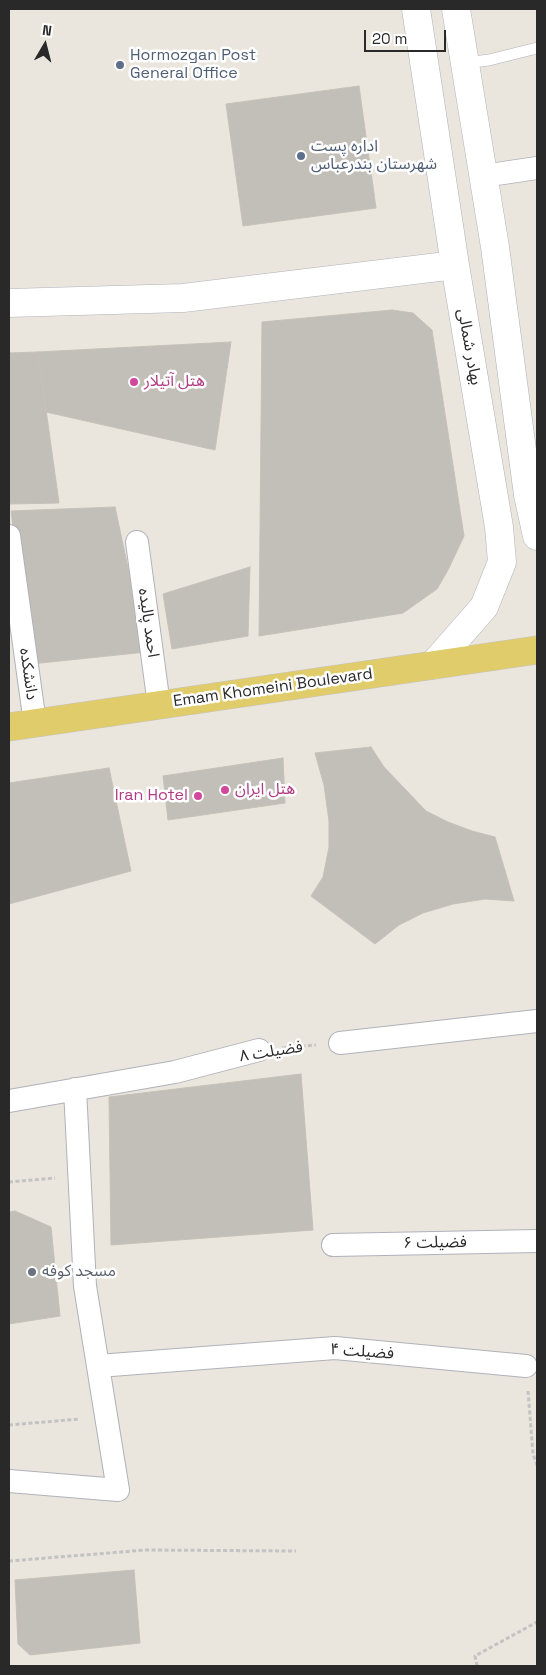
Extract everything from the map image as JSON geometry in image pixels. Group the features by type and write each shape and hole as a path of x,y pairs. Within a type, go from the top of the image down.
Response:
{"main road":[{"name":"بهادر شمالی","path":"416,9 455,265 499,526 502,562 484,608 434,665"},
{"path":"456,9 496,256 528,495 537,536"},
{"path":"9,303 183,298 455,265"},
{"name":"Emam Khomeini Boulevard","path":"9,727 537,650"}],"street":[{"path":"483,176 537,168"},
{"name":"دانشکده","path":"9,536 35,723"},
{"name":"احمد پالیده","path":"137,542 159,705"},
{"path":"340,1043 537,1021"},
{"name":"فضیلت ۸","path":"9,1101 175,1072 259,1050"},
{"path":"9,1481 118,1490 85,1286 75,1089"},
{"name":"فضیلت ۶","path":"333,1245 537,1240"},
{"name":"فضیلت ۴","path":"98,1366 335,1348 526,1366"}],"lane":[{"path":"465,63 489,60 537,48"}],"path":[{"name":"فضیلت ۸","path":"259,1050 340,1043"},
{"path":"9,1182 79,1176"},
{"path":"526,1366 534,1454 537,1465"},
{"path":"9,1425 106,1416"},
{"path":"9,1561 146,1550 296,1551"},
{"path":"477,1666 475,1656 537,1622"}],"building":[{"name":"اداره پست شهرستان بندرعباس","path":"359,86 376,208 243,226 226,104"},
{"path":"392,310 413,313 432,330 464,536 437,589 403,613 259,636 262,322"},
{"name":"هتل آتیلار","path":"231,342 215,450 46,412 38,352"},
{"path":"38,352 59,503 9,504 9,353"},
{"path":"115,507 146,652 31,664 11,511"},
{"path":"250,567 248,636 172,649 163,594"},
{"path":"371,747 384,767 426,811 448,822 495,837 514,901 485,899 453,904 423,913 399,925 375,944 311,896 323,877 329,847 329,821 324,785 315,753"},
{"name":"هتل ایران","path":"283,758 285,803 168,820 163,776"},
{"path":"109,768 131,871 9,904 9,783"},
{"path":"301,1074 313,1230 111,1245 109,1097"},
{"name":"مسجد کوفه","path":"15,1211 51,1227 60,1316 9,1324 9,1212"},
{"path":"134,1570 140,1643 30,1655 18,1644 15,1580"}],"place":[{"name":"Hormozgan Post General Office","path":"120,65"},
{"name":"اداره پست شهرستان بندرعباس","path":"301,156"},
{"name":"هتل آتیلار","path":"134,382"},
{"name":"هتل ایران","path":"225,790"},
{"name":"Iran Hotel","path":"198,796"},
{"name":"مسجد کوفه","path":"32,1272"}]}
